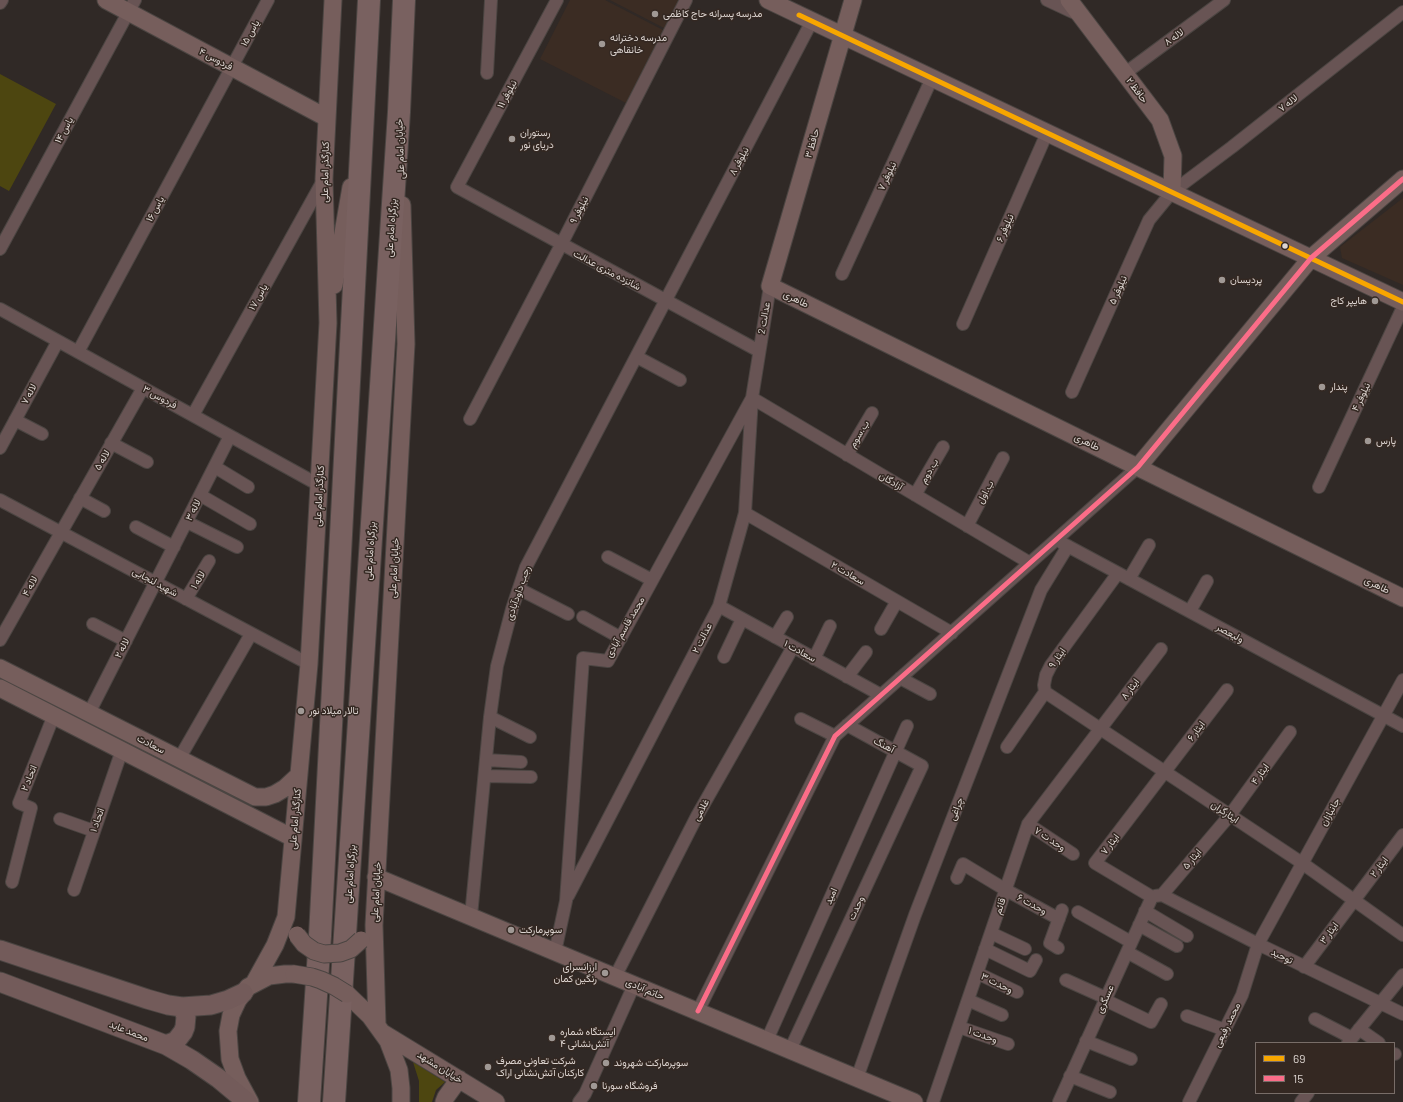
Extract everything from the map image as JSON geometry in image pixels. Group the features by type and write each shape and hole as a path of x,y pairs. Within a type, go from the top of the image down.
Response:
{"highway":[{"path":"309,1102 321,920 369,0"},
{"name":"بزرگراه امام علی","path":"334,1102 399,112 404,0"}],"main road":[{"path":"0,950 168,1005 182,1007 211,1005 228,1000 248,988"},
{"name":"محمد عابد","path":"0,982 166,1045 205,1069 248,1102"},
{"path":"166,1045 176,1041 183,1032 186,1016 182,1007"}],"street":[{"name":"فردوس ۴","path":"106,0 132,6 231,67 326,118"},
{"name":"یاس ۱۵","path":"231,67 268,0"},
{"name":"کنارگذر امام علی","path":"248,1102 233,1069 228,1041 228,1032 231,1014 234,1007 248,988 274,945 286,917 309,664 328,323 324,179 333,0"},
{"path":"487,73 491,0"},
{"name":"نیلوفر ۱۱","path":"456,187 557,0"},
{"name":"نیلوفر ۹","path":"470,420 686,0"},
{"path":"768,0 1403,302"},
{"name":"حافظ ۳","path":"770,286 853,0"},
{"path":"1047,0 1080,16"},
{"name":"حافظ ۲","path":"1069,0 1160,120 1173,156 1172,192"},
{"name":"لاله ۸","path":"1124,74 1224,0"},
{"name":"یاس ۱۴","path":"0,248 132,6"},
{"name":"لاله ۷","path":"1172,192 1232,147 1403,12"},
{"name":"نیلوفر ۸","path":"666,301 812,21"},
{"name":"یاس ۱۶","path":"78,352 231,67"},
{"name":"نیلوفر ۷","path":"842,274 932,78"},
{"name":"خیابان امام علی","path":"380,1028 374,925 406,344 399,112"},
{"path":"328,323 363,114"},
{"name":"نیلوفر ۶","path":"963,324 1047,132"},
{"name":"یاس ۱۷","path":"193,415 324,179"},
{"path":"698,1011 835,736 1138,468 1311,258 1403,179"},
{"name":"شانزده متری عدالت","path":"456,187 759,351"},
{"name":"نیلوفر ۵","path":"1072,392 1149,220 1172,192"},
{"name":"عدالت 2","path":"759,351 770,286"},
{"name":"طاهری","path":"770,286 1403,598"},
{"name":"رجب داودآبادی","path":"471,916 490,717 497,666 518,589 526,567 666,301"},
{"name":"نیلوفر ۴","path":"1319,487 1403,307"},
{"name":"فردوس ۳","path":"0,309 319,485"},
{"name":"لاله ۷","path":"0,448 58,341"},
{"name":"عدالت ۲","path":"566,901 718,606 745,513 752,398 759,351"},
{"path":"637,357 680,380"},
{"name":"لاله ۵","path":"60,532 143,388"},
{"name":"آزادگان","path":"752,398 1030,563"},
{"name":"محمد قاسم آبادی","path":"555,952 566,901 583,658 608,661 752,398"},
{"name":"ب.سوم","path":"847,455 872,413"},
{"path":"15,420 42,434"},
{"name":"لاله ۳","path":"155,583 230,436"},
{"path":"112,443 147,462"},
{"name":"ب.دوم","path":"915,495 943,447"},
{"name":"ب.اول","path":"967,526 1003,458"},
{"path":"215,467 248,487"},
{"path":"200,495 250,524"},
{"path":"80,498 104,511"},
{"name":"شهید لنجابی","path":"0,500 309,664"},
{"name":"سعادت ۲","path":"745,513 952,633"},
{"path":"187,522 237,547"},
{"path":"136,527 174,548"},
{"name":"لاله ۴","path":"0,640 60,532"},
{"name":"ولیعصر","path":"1057,540 1403,726"},
{"name":"ایثار ۹","path":"1007,747 1045,692 1044,685 1046,675 1051,665 1149,545"},
{"name":"چراغی","path":"857,1078 916,915 1041,590 1068,546"},
{"path":"608,557 652,580"},
{"name":"لاله ۱","path":"186,599 210,561"},
{"path":"1190,611 1207,581"},
{"name":"لاله ۲","path":"89,713 155,583"},
{"path":"518,589 568,614"},
{"path":"881,629 897,601"},
{"name":"سعادت ۱","path":"718,606 881,695"},
{"path":"583,617 621,638"},
{"path":"775,637 787,617"},
{"path":"724,657 742,619"},
{"path":"93,624 126,641"},
{"path":"814,659 830,626"},
{"path":"180,759 251,634"},
{"name":"غلامی","path":"615,977 697,816 793,647"},
{"name":"ایثار ۸","path":"1100,728 1161,649"},
{"path":"847,676 866,652"},
{"name":"سعادت","path":"0,668 255,797"},
{"path":"900,678 930,694"},
{"name":"جانبازان","path":"1258,944 1403,680"},
{"name":"سعادت","path":"0,688 293,838"},
{"name":"ایثار ۶","path":"1165,772 1227,690"},
{"name":"ایثارگران","path":"1045,692 1302,863 1403,935"},
{"name":"اتحاد ۲","path":"12,882 31,808 19,803 54,715"},
{"path":"490,717 530,737"},
{"path":"801,719 835,736"},
{"name":"آهنگ","path":"847,725 922,766"},
{"name":"امید","path":"767,1040 907,726"},
{"name":"قائم","path":"933,1102 1028,824 1100,728"},
{"name":"ایثار ۴","path":"1230,815 1290,732"},
{"name":"اتحاد ۱","path":"74,890 122,750"},
{"path":"486,760 521,762"},
{"name":"وحدت","path":"790,1050 922,766"},
{"name":"ایثار ۷","path":"1157,896 1095,863 1165,772"},
{"path":"246,813 250,812 255,807 255,797 266,797 275,794 285,788 299,775"},
{"path":"485,776 530,777"},
{"name":"ایثار ۵","path":"1157,896 1230,815"},
{"path":"60,819 94,831"},
{"name":"وحد ت ۷","path":"1028,824 1073,854"},
{"name":"ایثار ۲","path":"1354,900 1403,835"},
{"name":"وحدت ۶","path":"957,878 963,864 1006,890 1060,914 1050,943 1058,948"},
{"name":"حاتم آبادی","path":"376,877 914,1102"},
{"name":"عسگری","path":"1059,1102 1145,911 1157,896"},
{"name":"توحید","path":"1157,896 1403,1014"},
{"name":"ایثار ۳","path":"1304,967 1354,900"},
{"path":"1145,911 1187,936"},
{"path":"1078,912 1167,974"},
{"path":"286,917 304,944 314,951 324,954 340,953 351,948 374,925"},
{"path":"1139,925 1177,946"},
{"path":"991,932 1025,949"},
{"name":"محمد رفیعی","path":"1189,1102 1242,995 1258,944"},
{"path":"985,949 1030,971 1036,960"},
{"name":"وحدت ۳","path":"977,973 1017,992"},
{"path":"248,988 269,976 294,974 321,980 347,994 363,1008 380,1028 392,1051 399,1070 401,1102"},
{"path":"1353,1037 1403,975"},
{"path":"1066,980 1151,1022 1161,1004"},
{"path":"580,1102 634,985"},
{"path":"968,1000 1002,1015"},
{"path":"1187,1016 1225,1030"},
{"path":"1315,1019 1353,1037 1375,1042"},
{"name":"وحدت ۱","path":"959,1027 1008,1044"},
{"name":"خیابان مشهد","path":"380,1028 496,1102"},
{"path":"1086,1041 1131,1059"},
{"path":"1070,1076 1110,1092"},
{"path":"444,1102 459,1079"}],"shaded area":[{"name":"مدرسه دخترانه خانقاهی","path":"570,0 605,0 663,30 626,103 540,59"},
{"name":"مدرسه پسرانه حاج کاظمی","path":"610,0 679,0 664,28"},
{"path":"0,74 56,104 9,191 0,186"},
{"path":"1403,198 1403,285 1342,258 1340,247"},
{"path":"413,1062 445,1082 436,1090 432,1102 419,1102 419,1081"}],"transit line":[{"name":"69","path":"799,15 1403,302"},
{"name":"15","path":"698,1011 835,736 1138,467 1311,258 1403,179"}],"place":[{"name":"مدرسه پسرانه حاج کاظمی","path":"655,14"},
{"name":"مدرسه دخترانه خانقاهی","path":"602,44"},
{"name":"رستوران دریای نور","path":"512,139"},
{"name":"پردیسان","path":"1222,280"},
{"name":"هایپر کاج","path":"1375,301"},
{"name":"پندار","path":"1322,387"},
{"name":"پارس","path":"1368,441"},
{"name":"تالار میلاد نور","path":"301,711"},
{"name":"سوپرمارکت","path":"511,930"},
{"name":"ارزانسرای رنگین کمان","path":"605,973"},
{"name":"ایستگاه شماره ۴ آتش‌نشانی","path":"552,1038"},
{"name":"سوپرمارکت شهروند","path":"606,1063"},
{"name":"شرکت تعاونی مصرف کارکنان آتش‌نشانی اراک","path":"488,1067"},
{"name":"فروشگاه سورنا","path":"594,1086"}]}
